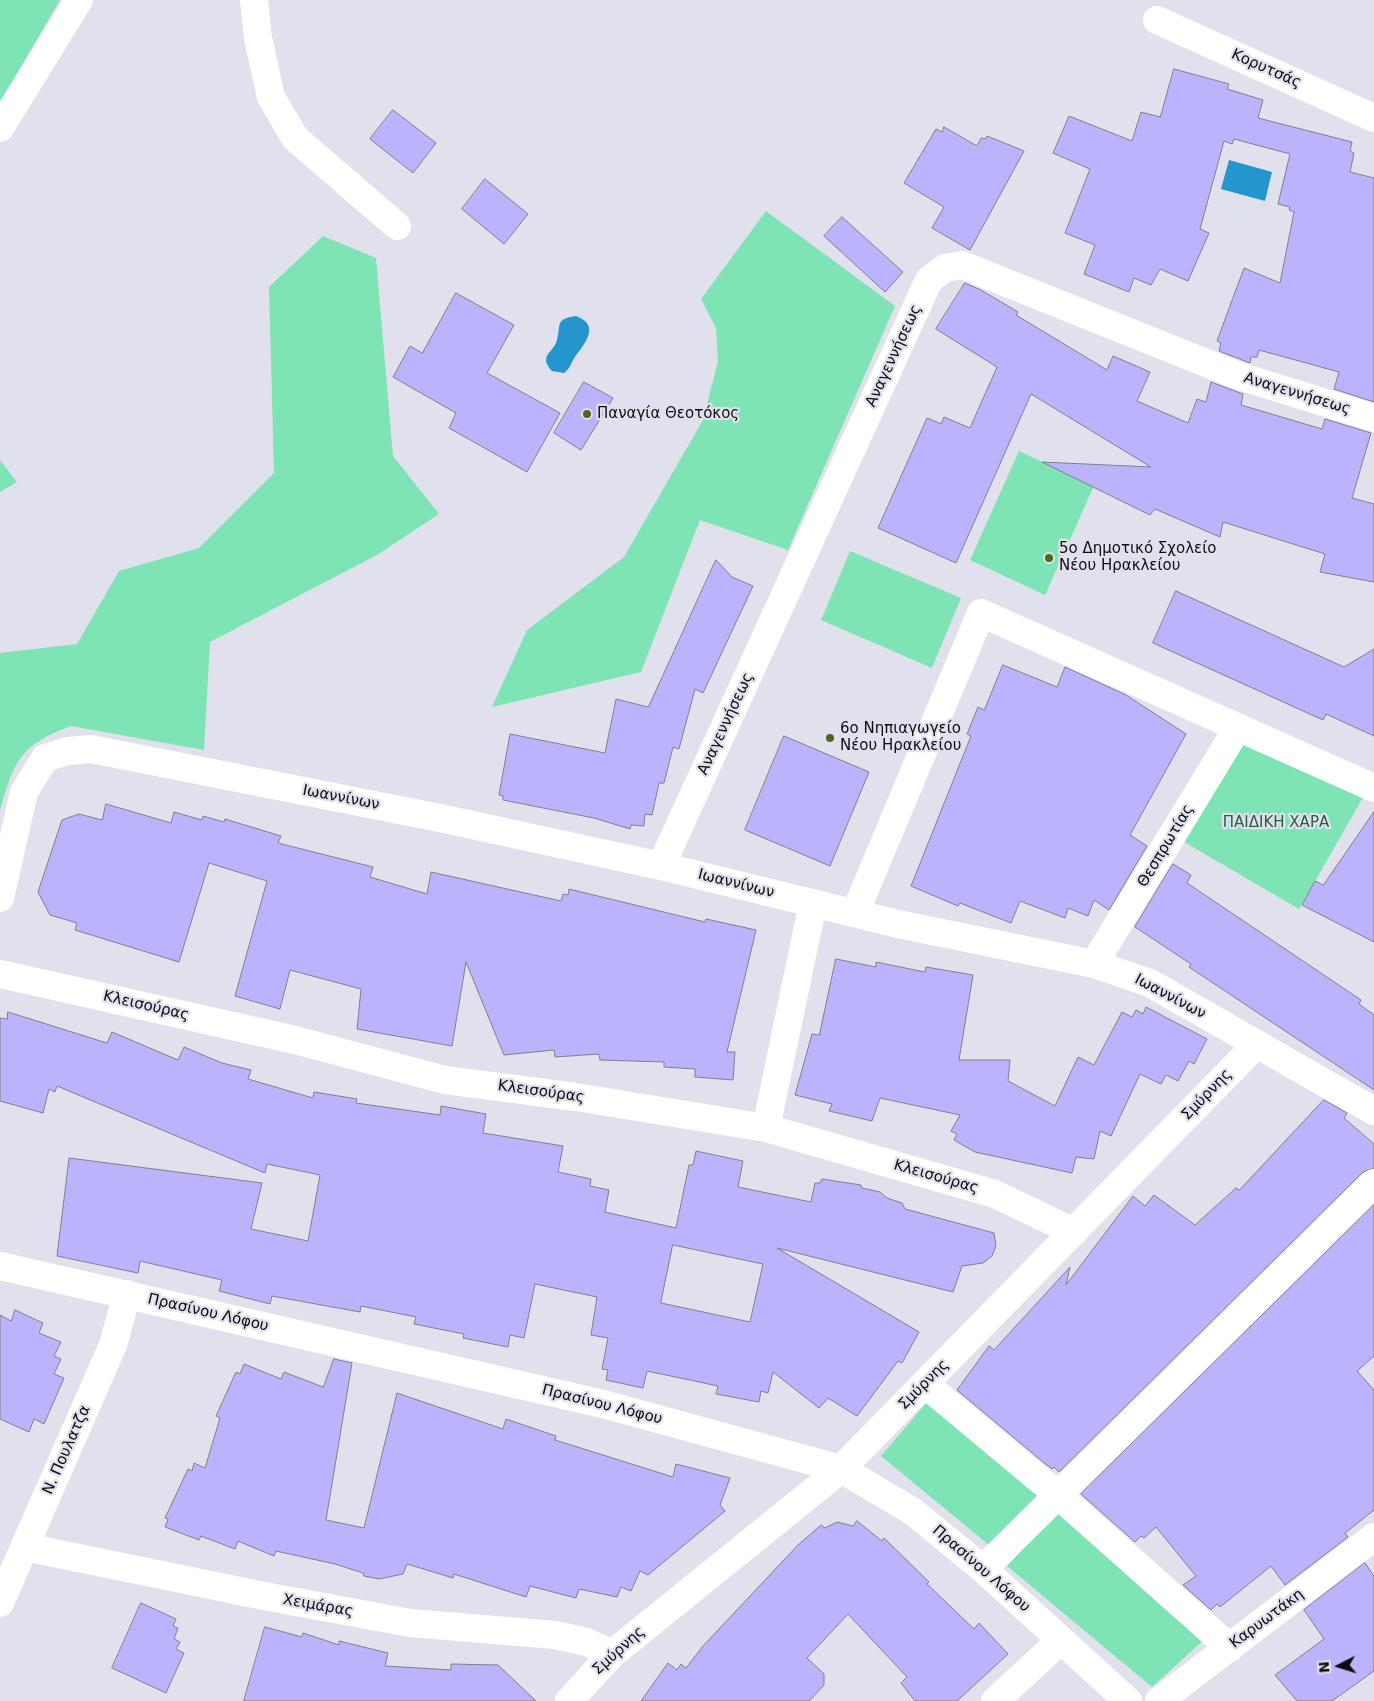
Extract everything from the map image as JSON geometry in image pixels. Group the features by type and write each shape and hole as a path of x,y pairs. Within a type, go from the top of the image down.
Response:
{"street":[{"path":"0,128 79,0"},
{"path":"254,0 258,38 271,97 295,138 397,226"},
{"name":"Κορυτσάς","path":"1157,20 1374,118"},
{"name":"Αναγεννήσεως","path":"661,866 929,280 945,268 962,265 1236,375 1374,418"},
{"path":"855,913 981,613 1374,788"},
{"name":"Θεσπρωτίας","path":"1094,964 1238,727"},
{"name":"Ιωαννίνων","path":"0,898 24,792 45,758 67,751 91,749 440,818 661,866 898,924 1094,964 1150,983 1374,1112"},
{"path":"766,1128 813,903"},
{"name":"Κλεισούρας","path":"0,974 296,1040 445,1080 576,1096 766,1128 996,1194 1074,1232"},
{"name":"Σμύρνης","path":"578,1698 612,1654 842,1469 1257,1044"},
{"path":"983,1569 1374,1183"},
{"name":"Πρασίνου Λόφου","path":"0,1266 603,1404 842,1469 912,1511 983,1569 1128,1701"},
{"name":"Ν. Πουλατζα","path":"0,1603 113,1345 127,1294"},
{"path":"925,1384 1058,1494 1230,1648"},
{"name":"Καρυωτάκη","path":"1159,1701 1374,1537"},
{"name":"Χειμάρας","path":"25,1547 264,1596 410,1623 555,1635 587,1642 612,1654"},
{"path":"995,1701 1061,1640"}],"green space":[{"path":"0,0 60,0 0,103"},
{"path":"766,211 895,306 788,550 700,520 641,672 492,707 527,630 624,557 703,420 718,361 716,328 701,299"},
{"path":"323,236 376,258 393,456 439,514 377,555 210,642 204,750 71,726 40,740 22,757 10,779 0,811 0,653 77,644 119,571 199,548 274,473 269,287"},
{"path":"1019,451 1094,486 1045,595 970,560"},
{"path":"0,460 17,482 0,492"},
{"path":"850,551 961,598 932,668 821,620"},
{"name":"ΠΑΙΔΙΚΗ ΧΑΡΑ","path":"1239,738 1365,794 1299,909 1179,839"},
{"path":"928,1401 1038,1495 989,1545 881,1456"},
{"path":"1058,1511 1205,1639 1152,1687 1007,1566"}],"water":[{"path":"1229,160 1272,172 1265,201 1221,189"},
{"path":"576,316 584,320 588,325 588,337 570,367 564,373 552,371 548,366 546,358 557,340 560,323 569,317"}],"building":[{"path":"1174,69 1229,84 1227,89 1263,100 1258,118 1352,142 1350,151 1354,153 1350,172 1374,178 1374,402 1334,389 1339,372 1259,350 1257,357 1251,357 1250,363 1219,351 1221,343 1217,341 1244,268 1280,283 1294,212 1289,210 1290,207 1278,204 1290,154 1234,139 1232,144 1224,141 1200,229 1209,233 1188,281 1160,269 1151,285 1134,278 1129,292 1084,274 1095,245 1065,233 1090,169 1053,153 1069,116 1132,141 1141,112 1160,117"},
{"path":"393,110 436,143 413,173 370,139"},
{"path":"944,127 977,146 981,138 985,139 987,136 1024,151 970,250 932,228 944,207 904,183 936,129 942,132"},
{"path":"485,179 528,214 504,244 462,209"},
{"path":"842,217 903,272 885,292 824,236"},
{"path":"965,283 981,290 1018,312 1016,315 1107,370 1113,356 1150,372 1137,401 1188,423 1197,399 1206,402 1211,382 1243,394 1241,405 1322,429 1325,419 1371,433 1352,498 1374,504 1374,582 1320,572 1325,554 1223,522 1220,537 1155,509 1150,515 1042,462 1151,467 1031,394 956,563 878,528 927,418 941,424 944,417 970,428 997,367 936,329"},
{"path":"456,293 514,325 487,373 560,413 527,472 449,428 456,413 393,377 410,346 422,353"},
{"path":"584,382 613,398 581,450 554,433"},
{"path":"716,560 732,577 753,586 703,693 695,689 679,749 673,747 664,783 659,783 652,815 645,814 644,826 631,825 630,829 594,818 503,800 503,796 499,795 510,734 605,753 616,699 648,707"},
{"path":"1176,591 1344,667 1374,649 1374,736 1326,714 1323,720 1153,643"},
{"path":"1003,665 1057,687 1065,667 1126,695 1186,734 1130,835 1147,846 1109,910 1094,900 1088,916 1068,908 1065,918 1020,901 1011,923 960,903 958,906 911,886 971,736 967,734 978,707 984,710"},
{"path":"784,736 869,772 830,866 745,830"},
{"path":"106,804 171,823 174,812 202,820 203,816 224,822 225,819 281,836 278,843 373,867 370,877 427,894 431,872 561,901 563,894 568,895 569,889 705,922 706,919 756,930 727,1052 735,1052 733,1080 695,1077 695,1069 664,1067 664,1062 600,1060 599,1054 555,1057 554,1050 504,1055 466,962 452,1046 357,1029 361,989 290,970 280,1009 235,996 267,881 209,863 179,962 75,930 77,923 50,915 38,892 62,820 79,814 102,820"},
{"path":"1374,812 1374,942 1302,905 1315,881 1323,885"},
{"path":"1173,864 1191,875 1187,883 1361,1000 1359,1004 1374,1015 1374,1090 1189,967 1191,964 1135,927"},
{"path":"836,959 876,967 876,962 925,972 926,967 973,975 959,1060 1010,1060 1008,1081 1055,1106 1078,1057 1094,1065 1122,1012 1132,1017 1136,1010 1143,1014 1146,1007 1207,1039 1194,1064 1189,1061 1178,1081 1166,1075 1161,1084 1140,1074 1111,1136 1100,1131 1094,1159 1076,1157 1072,1173 975,1152 954,1140 957,1134 951,1131 960,1115 880,1098 872,1121 829,1111 832,1104 795,1095 812,1034 819,1035"},
{"path":"8,1012 107,1043 112,1032 178,1060 184,1047 222,1063 251,1070 248,1079 313,1098 314,1092 357,1099 356,1103 440,1115 441,1106 486,1114 483,1133 563,1146 558,1172 591,1179 590,1186 609,1190 605,1212 676,1228 689,1165 693,1165 696,1151 743,1161 738,1187 811,1202 815,1183 820,1183 822,1179 861,1185 862,1188 880,1192 887,1198 902,1203 905,1209 994,1233 996,1246 992,1256 983,1263 962,1266 953,1292 777,1248 919,1332 902,1363 898,1361 857,1416 828,1398 819,1408 773,1372 768,1393 761,1391 759,1402 716,1394 718,1386 647,1371 643,1388 606,1380 608,1370 602,1369 608,1338 591,1335 597,1297 535,1284 524,1338 510,1335 508,1347 463,1338 464,1334 414,1324 416,1317 361,1306 360,1312 272,1296 270,1304 219,1291 222,1280 140,1261 138,1273 57,1256 69,1158 262,1183 251,1229 308,1241 320,1175 267,1164 265,1173 57,1086 55,1092 49,1089 43,1113 0,1101 0,1018 7,1019","holes":["673,1245 763,1264 750,1322 661,1303"]},
{"path":"1324,1100 1347,1113 1344,1118 1374,1144 1374,1168 1363,1172 1059,1472 1054,1467 1052,1469 1043,1462 957,1390 989,1346 994,1350 1070,1267 1066,1285 1133,1196 1145,1206 1154,1195 1195,1225 1236,1188 1239,1190"},
{"path":"1374,1205 1374,1356 1357,1371 1374,1390 1374,1510 1345,1533 1348,1537 1285,1585 1271,1566 1220,1607 1217,1604 1211,1610 1183,1585 1196,1576 1156,1527 1144,1538 1141,1536 1135,1542 1081,1494"},
{"path":"15,1310 43,1323 39,1333 61,1342 54,1356 61,1359 54,1374 64,1378 44,1424 34,1419 29,1432 0,1419 0,1315 11,1321"},
{"path":"334,1359 352,1363 326,1520 364,1528 397,1393 503,1429 506,1419 556,1436 555,1440 673,1477 676,1464 730,1478 720,1505 725,1511 648,1575 640,1571 631,1591 621,1587 617,1597 579,1589 576,1598 530,1586 526,1597 454,1574 453,1578 407,1564 403,1574 379,1579 364,1576 363,1573 335,1564 276,1551 274,1556 238,1541 235,1549 201,1536 199,1540 165,1527 168,1519 165,1518 188,1469 192,1471 194,1463 205,1468 220,1418 216,1416 236,1372 240,1374 244,1364 281,1379 284,1372 323,1387"},
{"path":"857,1521 882,1541 884,1538 929,1582 927,1584 974,1629 979,1623 1008,1654 957,1701 915,1701 901,1683 907,1677 848,1614 807,1658 824,1674 824,1685 809,1701 641,1701 668,1663 677,1670 681,1664 686,1668 703,1646 798,1545 821,1525 825,1528 837,1522 853,1526"},
{"path":"1365,1563 1374,1576 1374,1671 1332,1701 1297,1701 1275,1675 1324,1639 1304,1610"},
{"path":"141,1603 176,1619 173,1626 178,1628 174,1639 180,1642 176,1649 184,1653 166,1693 112,1668"},
{"path":"265,1627 302,1637 303,1633 339,1645 339,1641 388,1653 385,1666 451,1670 451,1664 498,1665 536,1701 244,1701"}],"place":[{"name":"Παναγία Θεοτόκος","path":"587,414"},
{"name":"5ο Δημοτικό Σχολείο Νέου Ηρακλείου","path":"1049,558"},
{"name":"6ο Νηπιαγωγείο Νέου Ηρακλείου","path":"830,738"}]}
